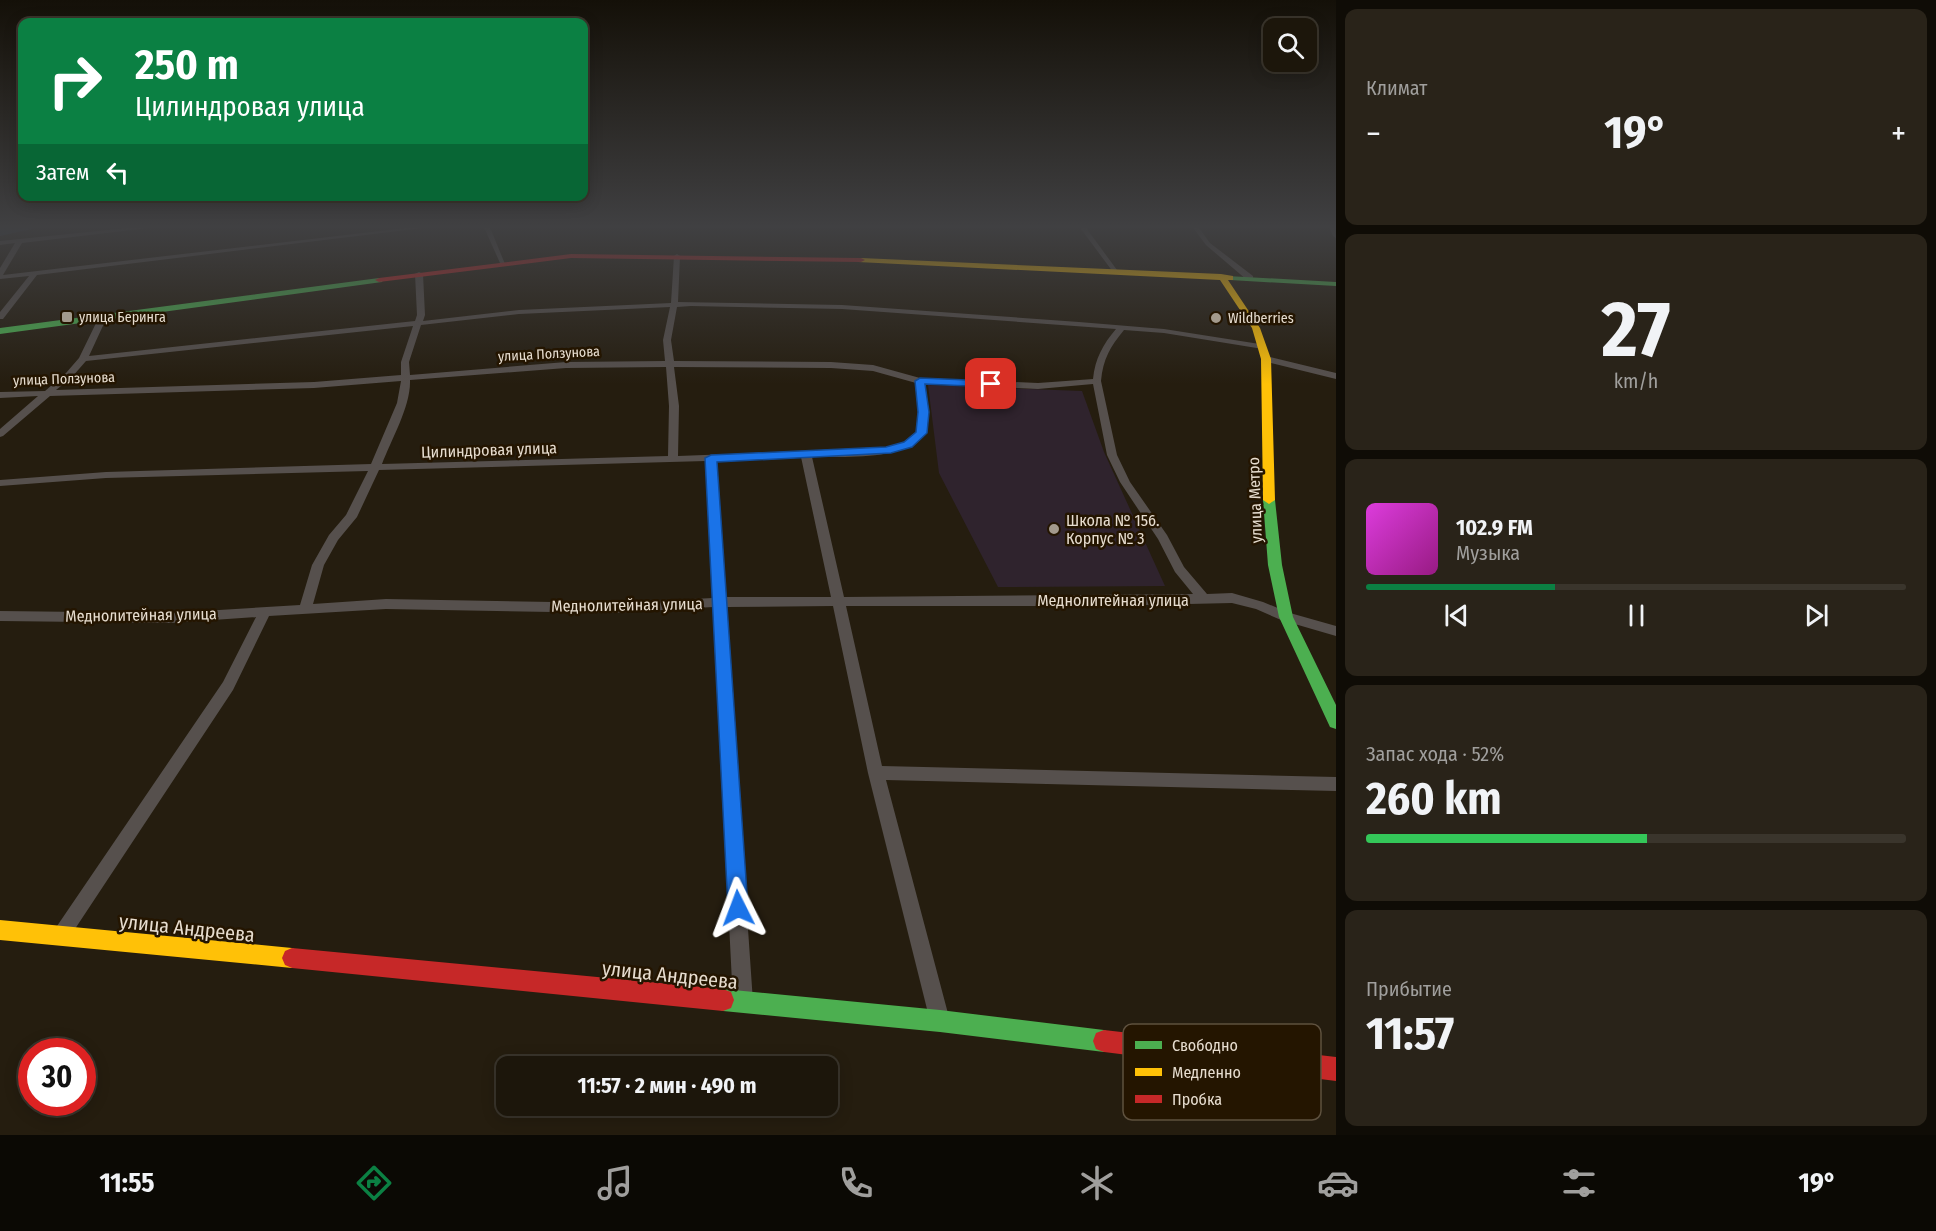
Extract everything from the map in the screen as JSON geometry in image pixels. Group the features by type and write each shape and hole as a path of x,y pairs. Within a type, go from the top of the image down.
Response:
{"main road":[{"path":"0,331 390,278"},
{"name":"улица Метро","path":"1222,278 1256,328 1265,353 1269,518 1275,565 1286,617 1336,722"},
{"path":"1250,278 1336,284"},
{"name":"улица Андреева","path":"0,930 940,1021 1123,1043"},
{"name":"улица Андреева","path":"1321,1067 1336,1069"}],"street":[{"path":"0,317 31,278"},
{"path":"305,610 318,565 333,538 351,517 375,468 402,403 406,388 405,362 420,323 419,278"},
{"path":"673,459 674,406 667,340 676,294 676,278"},
{"name":"улица Ползунова","path":"83,359 213,347 519,312 714,303 842,307 1164,331 1265,353 1336,376"},
{"path":"0,434 69,375 83,359 103,317"},
{"path":"1121,328 1106,346 1098,369 1097,381 1113,455 1125,482 1179,568 1205,600"},
{"name":"улица Ползунова","path":"0,395 269,387 566,365 852,367 873,368 920,381 1038,386 1097,381"},
{"name":"Цилиндровая улица","path":"0,483 106,475 887,451 908,444 921,433 923,412 920,381"},
{"path":"806,455 876,773 940,1021"},
{"path":"711,458 743,1002"},
{"name":"Меднолитейная улица","path":"0,616 170,618 386,604 612,608 719,602 1232,598 1259,604 1286,617 1336,631"},
{"path":"61,935 228,686 265,612"},
{"path":"876,773 1336,784"}],"shaded area":[{"name":"Школа № 156. Корпус № 3","path":"928,385 1082,391 1104,452 1165,586 998,587 939,473"}],"traffic: fast":[{"path":"1230,278 1336,284"},
{"path":"0,331 379,280"},
{"path":"1269,500 1275,565 1286,617 1336,722"},
{"path":"723,1000 940,1021 1104,1041"}],"traffic: slow":[{"path":"1222,278 1256,328 1266,359 1269,500"},
{"path":"0,930 292,958"}],"traffic: jam":[{"path":"379,280 395,278"},
{"path":"292,958 723,1000"},
{"path":"1104,1041 1123,1043"},
{"path":"1321,1067 1336,1069"}],"place":[{"name":"улица Беринга","path":"67,317"},
{"name":"Wildberries","path":"1216,318"},
{"name":"Школа № 156. Корпус № 3","path":"1054,529"}],"route":[{"path":"738,908 711,458 887,451 908,444 921,433 923,412 920,381 991,384"}]}
